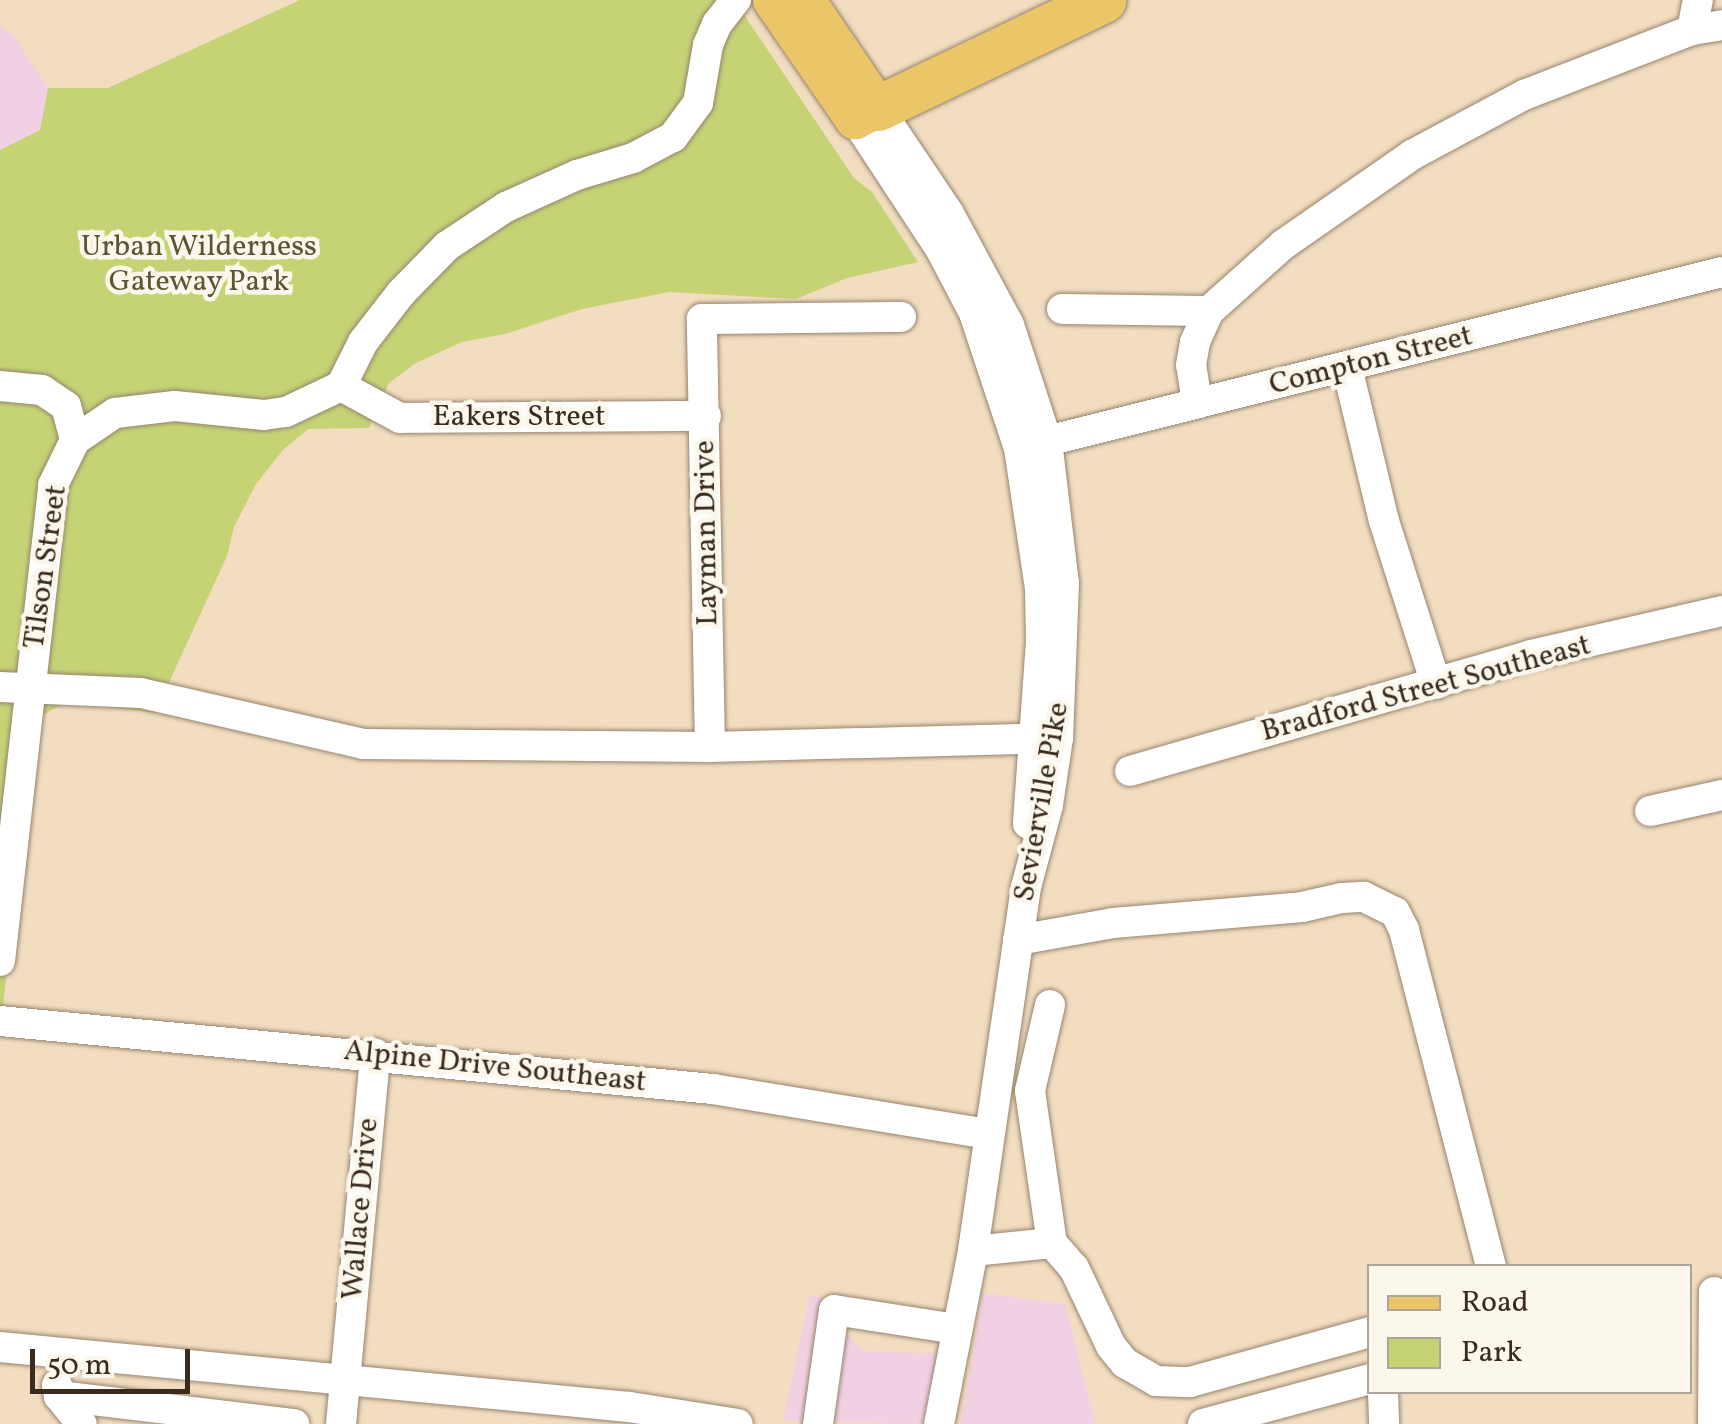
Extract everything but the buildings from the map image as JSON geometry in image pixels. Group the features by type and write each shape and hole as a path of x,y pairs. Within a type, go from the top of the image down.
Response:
{"highway":[{"path":"867,113 1103,0"}],"main road":[{"name":"Sevierville Pike","path":"791,10 867,113"},
{"name":"Sevierville Pike","path":"791,10 844,56 867,113"}],"street":[{"path":"0,386 42,390 66,406 75,440 115,413 174,406 264,415 286,412 341,386 363,342 401,293 447,246 506,207 577,176 632,158 673,137 698,102 708,45 717,24 736,0"},
{"path":"1198,402 1191,365 1195,342 1209,311 1284,244 1412,154 1524,95 1704,18"},
{"name":"Sevierville Pike","path":"867,113 978,261 1010,324 1033,444 1048,805 1026,887 972,1251 940,1424"},
{"name":"Compton Street","path":"1033,444 1722,272"},
{"path":"1062,308 1209,311"},
{"name":"Layman Drive","path":"710,748 702,320 901,317"},
{"path":"1347,366 1384,521 1436,684"},
{"name":"Eakers Street","path":"341,386 400,418 706,416"},
{"name":"Tilson Street","path":"0,961 14,689 53,485 75,440"},
{"name":"Bradford Street Southeast","path":"1130,772 1530,655 1722,611"},
{"path":"14,689 141,693 363,744 710,748 1046,738"},
{"path":"1650,811 1722,794"},
{"path":"1018,940 1114,924 1302,907 1342,898 1364,897 1395,912 1404,930 1490,1264"},
{"path":"1050,1005 1030,1091 1052,1242 1074,1268 1111,1346 1125,1364 1156,1380 1190,1382 1367,1333"},
{"name":"Alpine Drive Southeast","path":"0,1021 713,1089 988,1134"},
{"name":"Wallace Drive","path":"340,1424 375,1054"},
{"path":"972,1251 1052,1242"},
{"path":"1708,1293 1712,1424"},
{"path":"818,1424 834,1310 958,1329"},
{"path":"0,1346 629,1407 738,1424"},
{"path":"53,1352 59,1396 82,1424"},
{"path":"1203,1424 1367,1380"},
{"path":"1383,1394 1384,1424"},
{"path":"59,1396 294,1424"}],"shaded area":[{"path":"0,25 17,40 48,88 41,130 0,150"},
{"path":"983,1293 1065,1304 1096,1424 961,1424"},
{"path":"810,1295 843,1303 838,1325 863,1351 944,1354 932,1424 783,1421"}],"green space":[{"name":"Urban Wilderness Gateway Park","path":"300,0 734,0 854,178 872,192 918,262 847,278 796,299 669,292 582,309 505,334 462,342 416,363 389,383 369,428 308,429 283,450 256,484 155,713 67,702 35,719 0,1033 0,150 40,130 48,88 108,88"}]}
